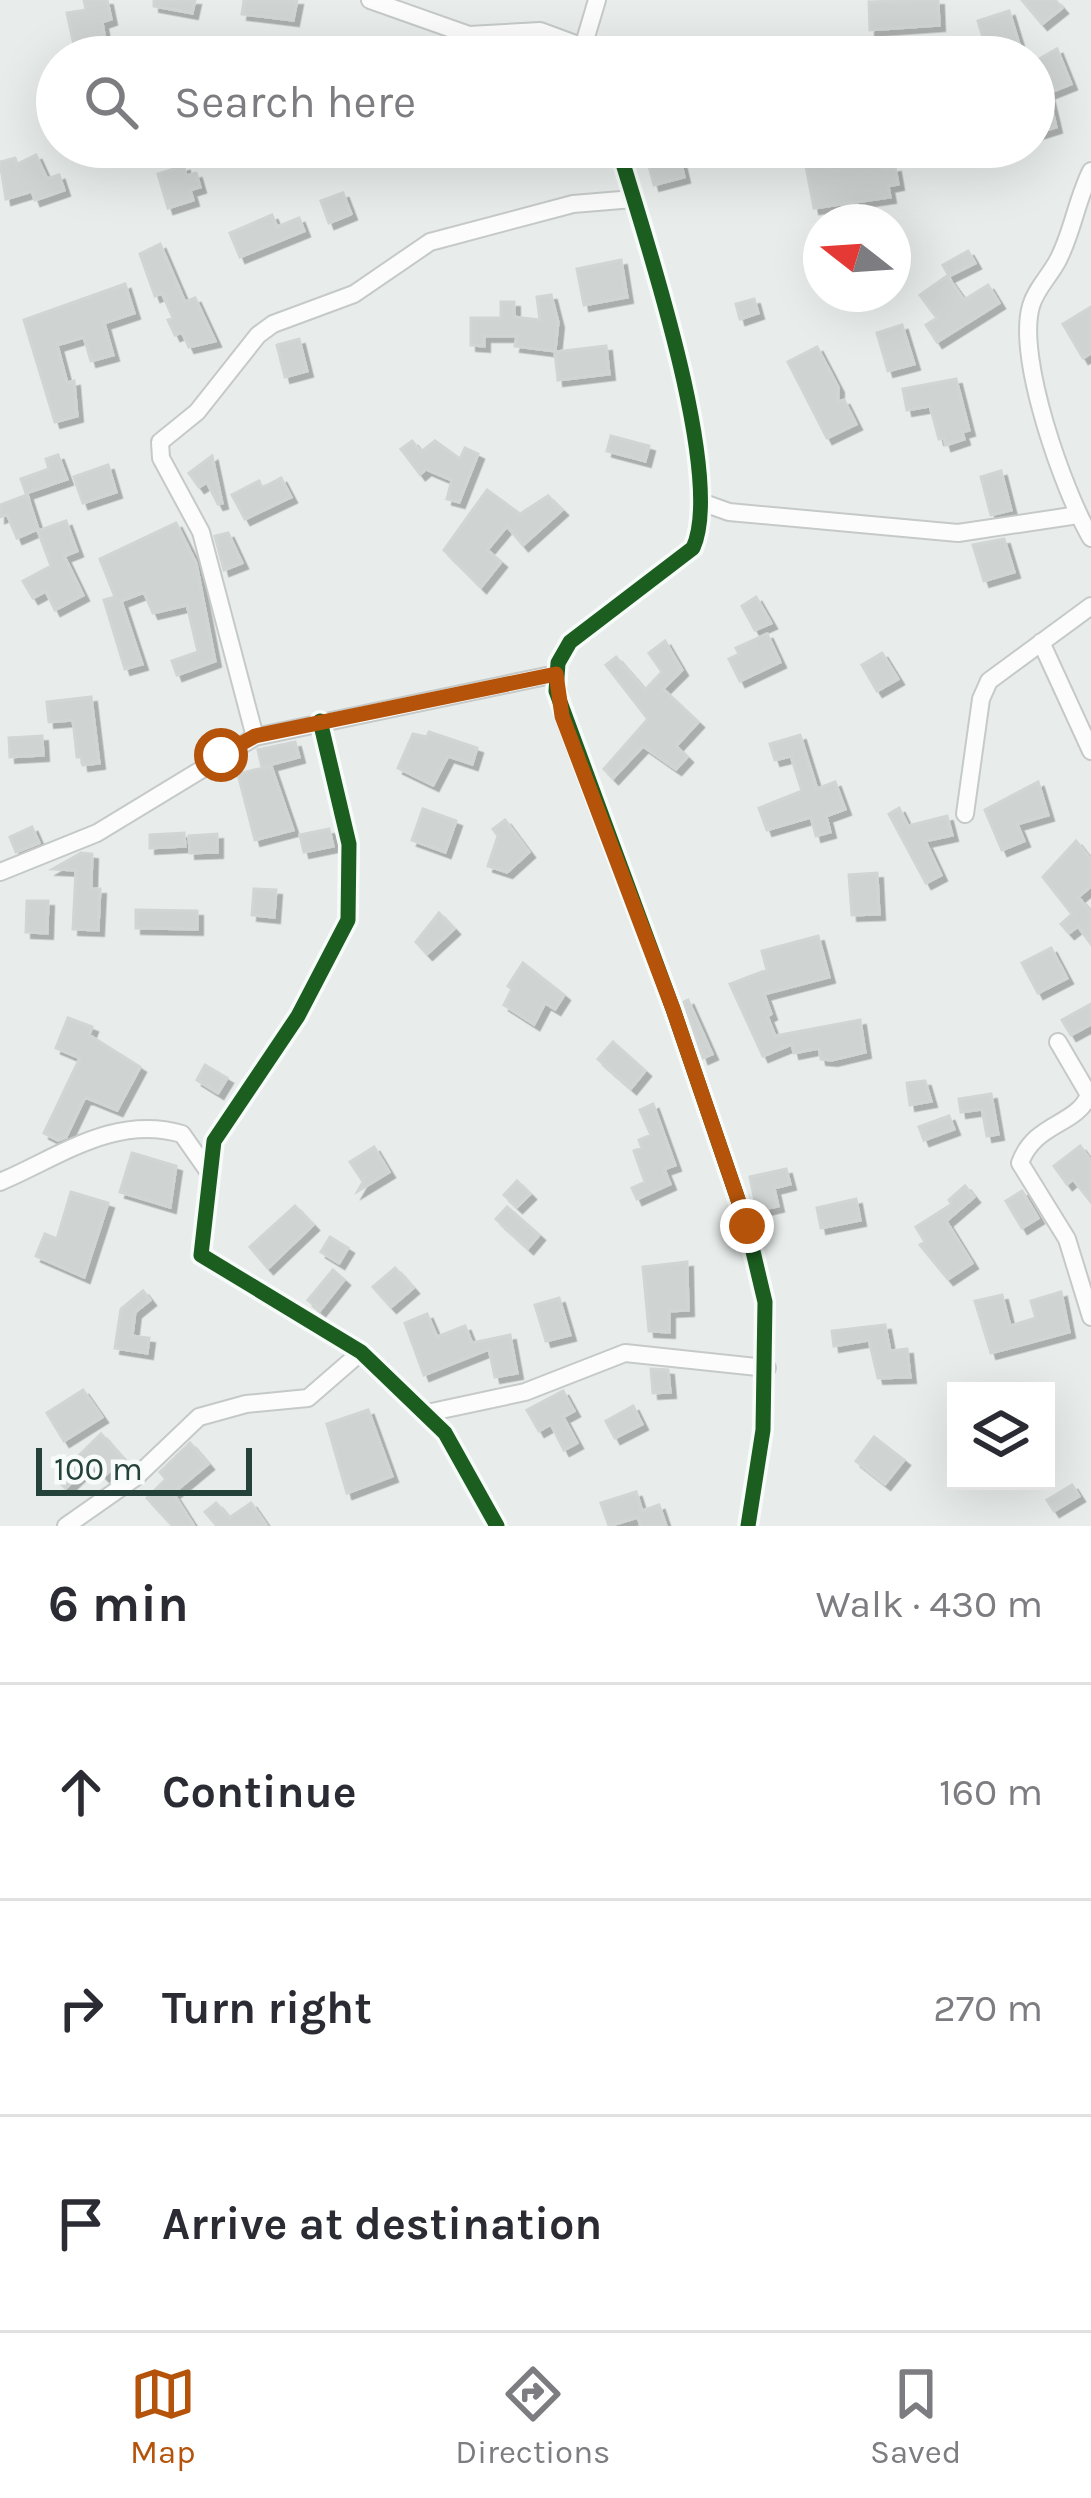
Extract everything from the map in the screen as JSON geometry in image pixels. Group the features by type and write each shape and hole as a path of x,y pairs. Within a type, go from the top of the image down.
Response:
{"street":[{"path":"370,0 469,35 540,31 551,36"},
{"path":"591,36 597,0"},
{"path":"624,168 659,274 701,502 700,532 693,548 579,633 563,652 556,674 562,716 673,1009 747,1226 765,1301 766,1367 748,1526"},
{"path":"1091,171 1057,263 1031,305 1028,326 1036,383 1078,515 1091,538"},
{"path":"255,736 200,532 161,458 160,442 197,412 258,335 273,324 354,294 430,242 573,204 633,200"},
{"path":"701,502 729,512 958,533 1078,515"},
{"path":"964,814 981,699 989,681 1091,606"},
{"path":"1041,642 1091,751"},
{"path":"0,872 97,833 255,736 556,674"},
{"path":"320,721 350,844 348,920 298,1016 214,1141 201,1255 362,1352 427,1413 465,1464 497,1526"},
{"path":"1058,1042 1089,1094 1084,1108 1027,1143 1020,1162 1067,1239 1091,1317"},
{"path":"0,1181 109,1132 134,1129 182,1134 210,1175"},
{"path":"66,1526 136,1477 199,1417 246,1404 308,1398 362,1352"},
{"path":"427,1413 508,1397 625,1353 766,1367"}],"building":[{"path":"84,0 107,0 111,19 102,22 104,36 72,36 67,13 86,10"},
{"path":"154,0 195,0 192,13 154,6"},
{"path":"244,0 297,0 293,20 242,14"},
{"path":"938,0 939,25 870,30 869,2"},
{"path":"1022,0 1055,0 1062,8 1042,24"},
{"path":"1009,11 1017,36 983,36 978,21"},
{"path":"1055,50 1071,84 1055,90"},
{"path":"36,155 36,168 42,168 47,179 59,175 64,190 35,200 32,191 6,199 0,162 15,158 17,164"},
{"path":"184,168 186,176 196,173 200,187 190,190 193,200 168,208 158,174"},
{"path":"650,168 682,168 684,177 654,185"},
{"path":"806,168 895,168 898,184 888,186 890,197 813,204"},
{"path":"343,193 351,214 329,223 321,201"},
{"path":"272,215 277,227 299,218 304,231 240,257 230,233"},
{"path":"160,244 185,302 195,298 215,341 189,347 182,332 175,335 168,320 173,318 162,293 155,296 140,254"},
{"path":"968,251 975,263 949,276 943,265"},
{"path":"621,260 627,297 584,305 577,269"},
{"path":"947,276 964,300 988,285 999,303 937,342 926,325 937,318 920,295"},
{"path":"125,284 134,313 104,323 113,355 91,361 84,337 57,345 67,383 74,381 77,416 55,422 24,320"},
{"path":"551,295 558,322 555,351 515,346 517,336 484,336 484,346 471,345 471,318 501,318 501,302 514,302 514,317 540,320 537,297"},
{"path":"754,299 758,313 740,319 736,304"},
{"path":"1091,307 1091,353 1083,358 1063,324"},
{"path":"902,325 914,364 888,371 877,333"},
{"path":"299,339 307,371 285,377 277,345"},
{"path":"606,346 609,374 558,380 555,352"},
{"path":"817,347 838,387 838,402 844,400 856,424 827,438 788,362"},
{"path":"956,379 969,430 962,432 964,439 946,445 944,438 939,439 930,406 907,410 903,389"},
{"path":"611,436 649,446 645,461 607,451"},
{"path":"412,441 421,452 435,441 460,459 465,448 478,454 459,502 447,499 452,480 426,469 420,474 401,449"},
{"path":"58,455 67,479 26,493 21,479 49,469 46,459"},
{"path":"212,456 222,503 218,504 207,482 199,487 189,473"},
{"path":"108,465 116,492 83,503 74,477"},
{"path":"1001,471 1011,510 991,515 981,477"},
{"path":"281,478 291,497 245,519 232,495 259,481 262,488"},
{"path":"487,490 520,514 548,496 562,510 523,545 507,526 487,550 501,562 481,587 444,550"},
{"path":"27,495 38,529 17,538 7,514 0,517 0,505"},
{"path":"66,521 77,551 64,556 83,595 55,610 46,591 33,598 23,581 51,566 38,531"},
{"path":"176,523 196,563 215,661 177,675 172,661 198,652 187,605 153,613 144,592 121,601 142,664 125,669 104,600 115,597 100,559"},
{"path":"228,533 242,563 224,570 215,536"},
{"path":"1004,539 1014,572 984,581 973,545"},
{"path":"756,597 771,623 755,630 742,606"},
{"path":"767,634 780,662 740,681 729,659 739,654 736,648"},
{"path":"665,641 682,670 663,689 698,722 676,746 687,757 676,769 643,746 613,778 604,769 648,719 606,665 616,657 645,690 662,672 649,653"},
{"path":"882,653 898,679 877,691 862,665"},
{"path":"91,697 99,763 83,765 82,757 77,757 73,720 49,722 47,702"},
{"path":"429,732 477,748 472,764 448,756 433,785 398,768 413,734 427,737"},
{"path":"800,735 817,789 835,782 845,809 826,816 830,832 816,836 811,817 767,830 759,808 802,791 791,756 775,760 770,744"},
{"path":"42,736 43,755 10,757 9,738"},
{"path":"295,742 299,757 262,767 258,750"},
{"path":"271,766 293,830 255,840 238,774"},
{"path":"1038,782 1048,815 1017,824 1024,841 1002,850 985,810"},
{"path":"899,808 908,826 947,816 952,835 925,841 941,875 926,883 889,814"},
{"path":"423,809 456,821 445,852 412,840"},
{"path":"505,820 529,852 507,872 488,866 498,836 493,829"},
{"path":"32,827 39,843 16,852 10,837"},
{"path":"329,829 333,846 304,852 300,835"},
{"path":"184,833 185,846 150,848 150,835"},
{"path":"217,834 217,852 190,853 189,836"},
{"path":"1076,841 1091,860 1091,886 1078,897 1091,913 1091,944 1078,926 1069,933 1061,924 1072,914 1043,877"},
{"path":"81,853 92,854 91,889 100,889 98,930 73,929 76,870 53,869"},
{"path":"877,873 879,914 852,915 849,875"},
{"path":"254,889 276,890 274,917 252,915"},
{"path":"27,901 48,901 47,933 26,932"},
{"path":"136,910 197,911 197,929 136,928"},
{"path":"439,913 454,929 427,954 416,942"},
{"path":"818,936 829,977 764,994 775,1036 860,1020 865,1052 821,1059 819,1048 794,1053 792,1044 763,1056 730,984 767,970 762,951"},
{"path":"1051,948 1067,978 1038,993 1022,963"},
{"path":"523,963 564,995 555,1009 545,1003 534,1024 504,1005 512,989 508,986"},
{"path":"688,1000 712,1054 703,1058 684,1002"},
{"path":"1091,1004 1091,1024 1071,1035 1062,1020"},
{"path":"68,1018 92,1027 89,1035 140,1067 117,1110 85,1097 66,1137 58,1140 44,1133 80,1058 56,1048"},
{"path":"613,1042 645,1071 631,1088 598,1059"},
{"path":"205,1065 227,1078 218,1093 197,1080"},
{"path":"925,1081 931,1101 910,1105 907,1083"},
{"path":"991,1094 998,1134 987,1136 982,1109 961,1112 959,1099"},
{"path":"653,1104 675,1165 664,1169 670,1184 637,1199 632,1188 645,1182 634,1151 642,1148 639,1140 651,1135 640,1110"},
{"path":"949,1116 954,1129 924,1140 919,1127"},
{"path":"1080,1146 1091,1161 1091,1202 1073,1179 1067,1184 1054,1166"},
{"path":"374,1147 389,1172 358,1191 367,1175 362,1180 350,1162"},
{"path":"132,1153 176,1166 170,1207 120,1192"},
{"path":"786,1169 790,1184 774,1188 778,1206 757,1211 750,1177"},
{"path":"517,1181 530,1194 517,1207 504,1195"},
{"path":"965,1186 974,1197 946,1221 972,1263 948,1279 920,1245 925,1242 916,1227 952,1204 949,1200"},
{"path":"1022,1191 1038,1218 1022,1228 1006,1201"},
{"path":"71,1192 108,1203 84,1277 36,1256 45,1234 57,1239"},
{"path":"856,1199 860,1220 821,1228 817,1208"},
{"path":"295,1206 313,1225 268,1268 250,1247"},
{"path":"507,1207 539,1235 528,1248 496,1219"},
{"path":"330,1237 348,1248 339,1263 321,1252"},
{"path":"687,1262 688,1310 669,1311 669,1332 649,1331 643,1267"},
{"path":"395,1268 413,1288 391,1307 373,1287"},
{"path":"333,1270 344,1280 320,1310 308,1300"},
{"path":"143,1291 150,1300 135,1312 132,1336 149,1338 147,1353 115,1348 121,1309"},
{"path":"1061,1292 1069,1332 991,1353 975,1301 1002,1295 1010,1326 1036,1318 1031,1301"},
{"path":"559,1298 570,1335 546,1341 535,1305"},
{"path":"427,1314 437,1337 465,1326 472,1343 510,1335 517,1373 495,1377 489,1349 424,1375 405,1323"},
{"path":"885,1325 890,1351 907,1349 910,1377 878,1378 869,1340 834,1346 832,1331"},
{"path":"651,1369 668,1370 670,1392 653,1393"},
{"path":"83,1390 102,1417 64,1441 47,1413"},
{"path":"563,1391 574,1411 563,1417 577,1443 564,1450 551,1424 539,1431 527,1410"},
{"path":"633,1406 642,1424 615,1438 606,1421"},
{"path":"368,1410 392,1476 347,1493 327,1424"},
{"path":"101,1434 123,1459 104,1476 92,1463 66,1488 56,1478"},
{"path":"874,1437 904,1460 885,1484 856,1461"},
{"path":"190,1443 208,1464 173,1493 194,1526 173,1526 147,1498 166,1479 160,1472"},
{"path":"1072,1485 1079,1496 1054,1511 1047,1500"},
{"path":"636,1492 642,1511 659,1505 666,1526 641,1526 638,1517 609,1526 601,1503"},
{"path":"216,1503 229,1518 251,1503 267,1526 217,1526 205,1512"}],"cycle path":[{"path":"624,168 677,351 699,466 700,513 693,548 570,642 558,663 556,691 673,1009 747,1226 765,1302 763,1430 748,1526"},
{"path":"320,721 349,844 348,920 298,1016 214,1141 201,1255 361,1352 445,1433 497,1526"}],"route":[{"path":"221,755 255,736 556,674 562,716 673,1009 747,1226"}]}
